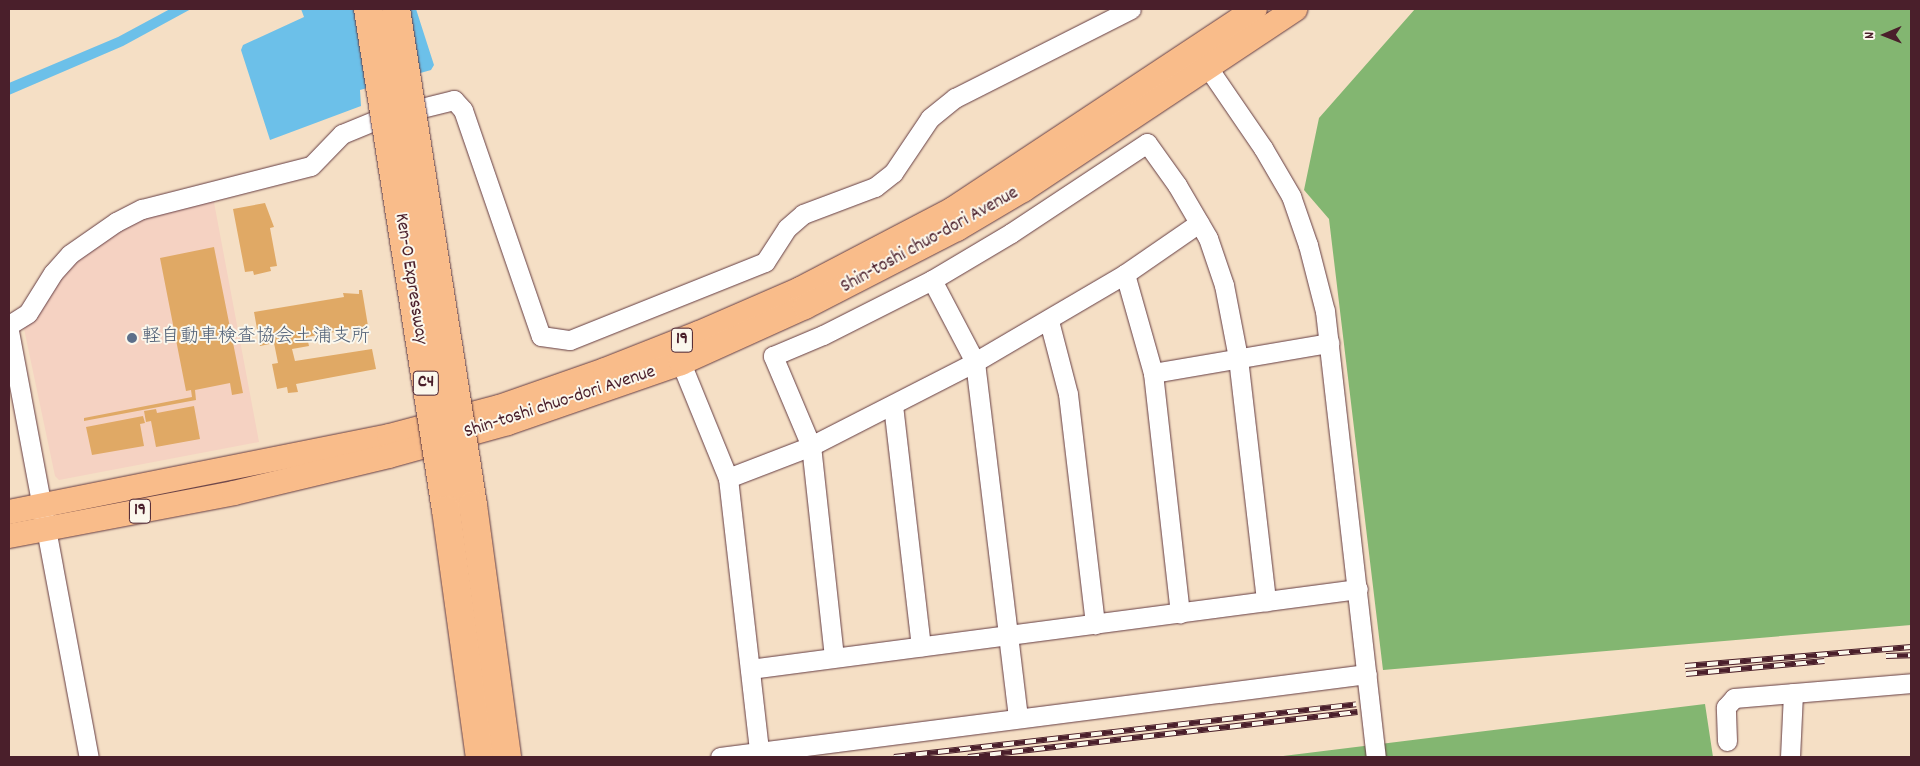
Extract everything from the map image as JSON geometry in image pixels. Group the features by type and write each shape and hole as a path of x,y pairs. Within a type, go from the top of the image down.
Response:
{"highway":[{"name":"Ken-O Expressway","path":"368,9 446,510 480,757"},
{"name":"Ken-O Expressway","path":"396,9 473,505 507,757"}],"main road":[{"name":"Shin-toshi chuo-dori Avenue","path":"9,536 234,492 389,456 508,424 681,363 805,308 957,229 1023,190 1201,59 1255,9"},
{"name":"Shin-toshi chuo-dori Avenue","path":"9,512 398,434 499,407 699,333 800,289 953,209 1201,59 1295,9"}],"street":[{"path":"9,325 28,313 53,274 70,254 116,222 142,209 312,166 342,134 381,118 454,100 463,110 541,336 570,340 765,262 787,228 803,214 875,187 893,173 930,118 954,98 1131,9"},
{"path":"1201,59 1263,148 1291,196 1308,245 1325,310 1376,757"},
{"path":"834,657 811,446 773,356 823,335 932,280 1011,233 1147,143 1199,223 1224,285 1238,358 1266,601"},
{"path":"728,478 811,446 975,362 1049,321 1125,274 1199,223"},
{"path":"1125,274 1153,373 1180,613"},
{"path":"932,280 975,362 1018,717"},
{"path":"1049,321 1068,394 1095,624"},
{"path":"9,331 89,757"},
{"path":"1153,373 1328,343"},
{"path":"681,363 728,478 759,752"},
{"path":"894,405 921,646"},
{"path":"750,669 1358,589"},
{"path":"720,757 1018,717 1368,674"},
{"path":"1727,741 1726,707 1734,698 1911,683"},
{"path":"1790,757 1793,693"}],"shaded area":[{"name":"軽自動車検査協会土浦支所","path":"213,197 259,442 59,480 55,476 23,324 75,257 142,215"}],"green space":[{"path":"1415,9 1911,9 1911,625 1383,670 1329,219 1304,190 1319,118"},
{"path":"1705,704 1713,757 1275,757"}],"water":[{"path":"170,9 191,9 123,46 9,95 9,83 118,37"},
{"path":"301,9 416,9 434,65 431,70 360,90 361,106 270,140 241,50 243,45 304,17"}],"building":[{"path":"265,203 274,227 270,228 277,266 270,267 271,271 254,275 253,271 245,272 233,209"},
{"path":"214,247 243,393 232,395 230,383 195,390 196,400 84,421 84,418 192,397 191,390 186,391 160,258"},
{"path":"359,290 362,290 368,326 307,337 309,346 292,349 295,361 372,349 376,369 296,384 298,392 288,393 287,387 277,389 272,364 278,363 274,343 260,346 254,312 344,297 343,293 359,294"},
{"path":"194,406 200,439 156,447 151,421 146,422 144,411 156,409 157,413"},
{"path":"143,416 145,423 140,424 144,446 92,455 86,427"}],"railway":[{"path":"1685,666 1911,647"},
{"path":"1886,656 1911,655"},
{"path":"1686,674 1824,661"},
{"path":"894,757 1356,704"},
{"path":"968,757 1357,712"}],"place":[{"name":"軽自動車検査協会土浦支所","path":"132,338"}]}
